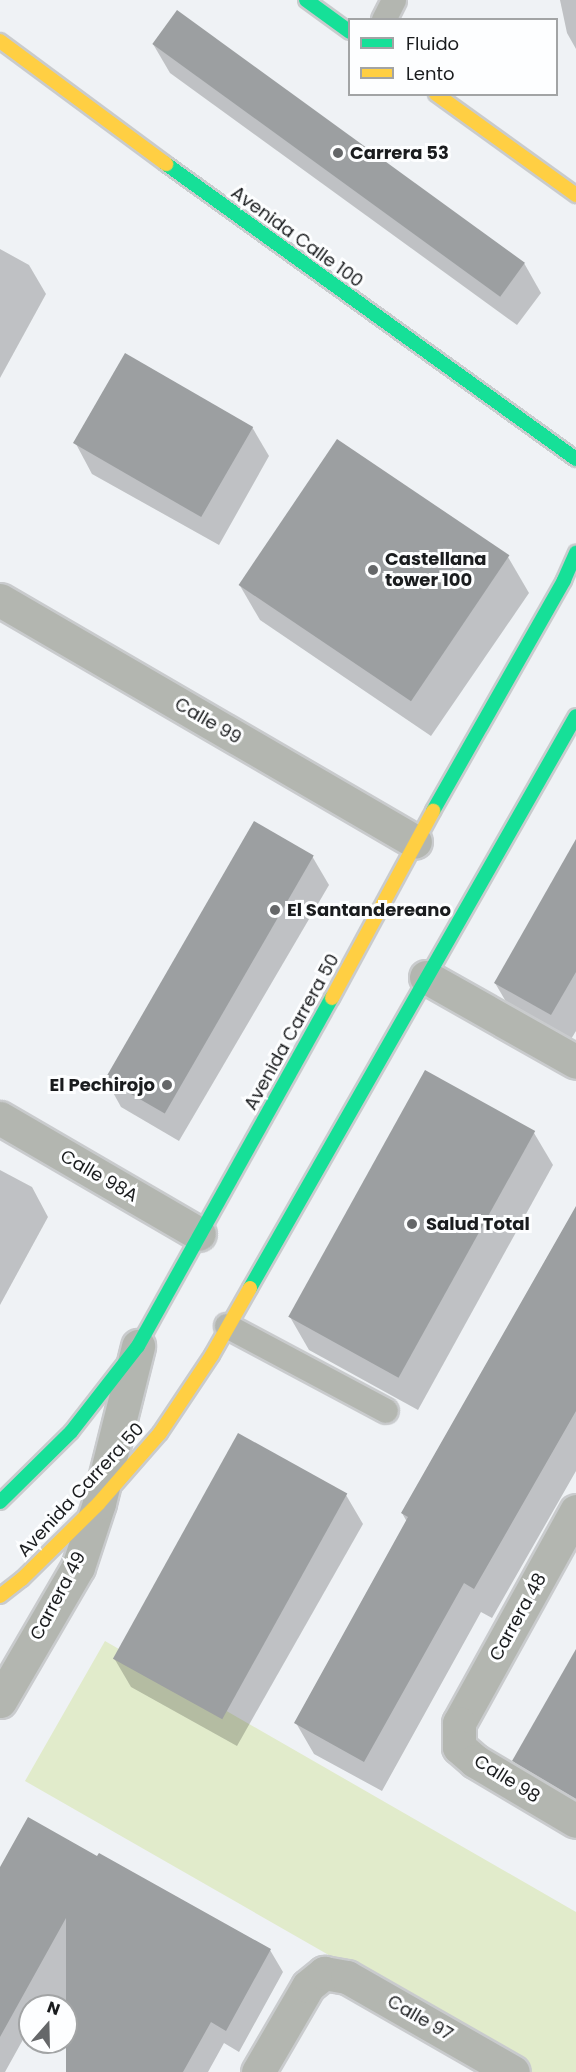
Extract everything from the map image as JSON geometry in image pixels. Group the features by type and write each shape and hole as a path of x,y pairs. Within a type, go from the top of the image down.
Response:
{"street":[{"path":"306,0 348,31"},
{"name":"Avenida Calle 100","path":"0,41 237,217 576,459"},
{"path":"439,96 576,195"},
{"name":"Avenida Carrera 50","path":"0,1502 71,1432 138,1346 300,1058 415,842 564,580 576,553"},
{"name":"Calle 99","path":"0,600 415,842"},
{"name":"Avenida Carrera 50","path":"0,1596 22,1579 99,1503 160,1433 227,1326 576,716"},
{"path":"426,977 576,1062"},
{"name":"Calle 98A","path":"0,1118 199,1234"},
{"name":"Carrera 49","path":"0,1701 78,1567 99,1503 138,1346"},
{"name":"Carrera 48","path":"459,1723 576,1511"},
{"name":"Calle 98","path":"459,1723 459,1747 475,1761 576,1821"},
{"name":"Calle 97","path":"258,2072 308,1986 324,1973 347,1977 513,2072"}],"lane":[{"path":"385,18 394,0"},
{"path":"227,1326 386,1411"}],"green space":[{"path":"105,1641 576,1912 576,2072 523,2072 327,1954 25,1781"}],"building":[{"name":"Carrera 53","path":"177,10 525,263 500,297 152,44"},
{"path":"125,353 253,427 201,517 73,443"},
{"name":"Castellana tower 100","path":"337,439 509,555 411,701 239,585"},
{"path":"254,821 314,856 165,1114 105,1079"},
{"path":"576,839 576,972 551,1015 494,983"},
{"name":"Salud Total","path":"425,1070 535,1131 398,1378 288,1317"},
{"path":"576,1206 576,1411 474,1589 464,1583 364,1762 294,1723 408,1517 401,1513"},
{"path":"238,1433 347,1494 222,1719 113,1659"},
{"path":"576,1649 576,1799 512,1761"},
{"path":"28,1817 97,1856 99,1853 271,1949 226,2031 211,2022 183,2072 66,2072 66,2054 78,2054 78,1994 66,1994 66,1918 24,1994 18,1994 18,2005 0,2037 0,1867"}],"traffic: fast":[{"path":"306,0 348,31"},
{"path":"166,164 576,459"},
{"path":"433,811 564,580 576,553"},
{"path":"250,1288 576,716"},
{"path":"0,1502 71,1432 138,1346 332,998"}],"traffic: slow":[{"path":"0,41 166,164"},
{"path":"439,96 576,195"},
{"path":"332,998 433,811"},
{"path":"0,1596 22,1579 99,1503 160,1433 212,1355 250,1288"}],"place":[{"name":"Carrera 53","path":"338,153"},
{"name":"Castellana tower 100","path":"373,570"},
{"name":"El Santandereano","path":"275,910"},
{"name":"El Pechirojo","path":"167,1085"},
{"name":"Salud Total","path":"412,1224"}]}
